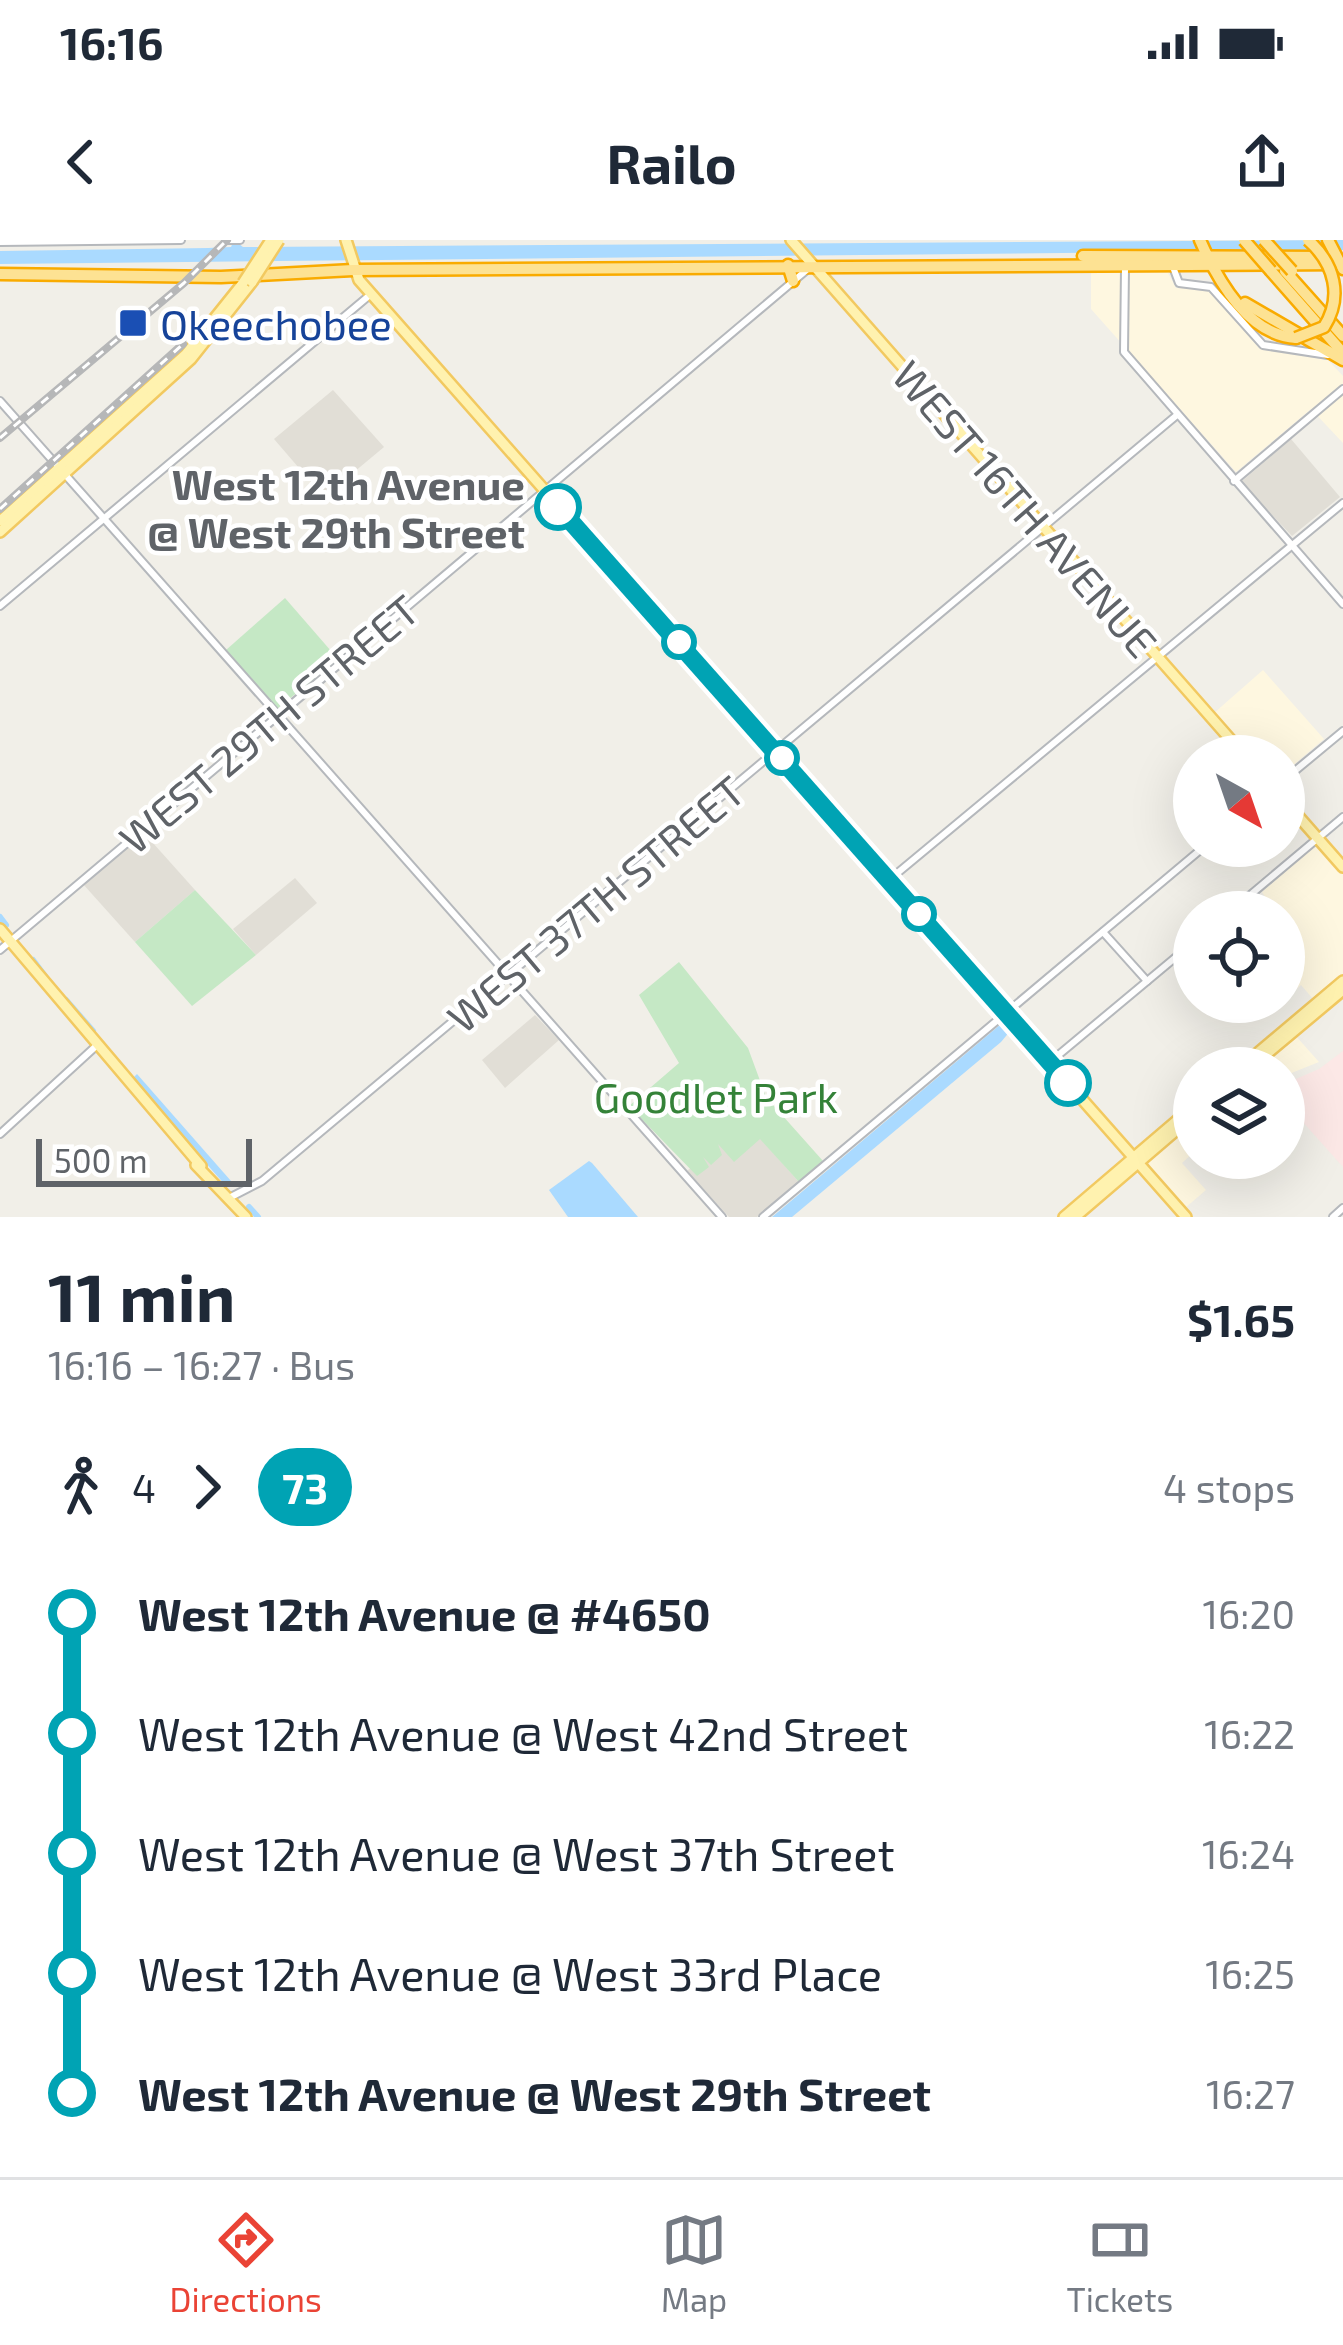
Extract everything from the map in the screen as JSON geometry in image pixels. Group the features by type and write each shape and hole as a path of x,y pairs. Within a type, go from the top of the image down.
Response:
{"highway":[{"path":"1254,240 1343,332"},
{"path":"1254,240 1343,356"},
{"path":"1197,256 1263,327 1296,338 1324,327 1339,300 1333,269 1308,240"},
{"path":"0,271 222,272 801,249 1125,262 1197,256 1338,255"},
{"path":"788,266 801,249"},
{"path":"1197,256 1228,290 1343,356"},
{"path":"351,265 455,274 482,263"},
{"path":"468,269 788,266"},
{"path":"788,266 793,281"}],"main road":[{"path":"0,521 191,359 275,240"},
{"path":"346,241 351,265 371,294 1186,1217"},
{"name":"WEST 16TH AVENUE","path":"801,249 1226,735"},
{"path":"0,532 62,470"},
{"path":"1305,823 1343,867"},
{"path":"0,929 5,945 246,1217"},
{"path":"1265,1047 1343,986"},
{"path":"1270,1047 1343,986"},
{"path":"1071,1217 1173,1129"},
{"path":"1071,1217 1082,1202 1136,1160"}],"street":[{"path":"0,242 181,240"},
{"path":"228,240 240,240"},
{"name":"WEST 29TH STREET","path":"5,945 793,281 801,249"},
{"path":"1197,256 1179,284 1211,287 1263,345 1343,356"},
{"path":"1125,262 1124,352 1343,604"},
{"path":"0,606 371,294"},
{"path":"1234,481 1343,388"},
{"path":"0,401 722,1217"},
{"name":"WEST 37TH STREET","path":"229,1198 262,1181 1177,415"},
{"path":"889,880 1343,502"},
{"path":"1305,762 1343,730"},
{"path":"1255,891 1343,817"},
{"path":"764,1217 1180,867"},
{"path":"1103,932 1147,981"},
{"path":"1050,1062 1173,959"},
{"path":"0,1134 95,1047"},
{"path":"1333,1217 1343,1208"}],"shaded area":[{"path":"1091,272 1168,273 1176,288 1207,289 1260,349 1328,360 1343,376 1343,443 1311,409 1236,472 1091,309"},
{"path":"333,390 384,447 324,497 274,439"},
{"path":"1291,439 1340,497 1292,536 1241,482"},
{"path":"1263,670 1324,739 1305,755 1305,735 1233,735 1214,713"},
{"path":"144,833 195,890 135,942 83,884"},
{"path":"1317,844 1343,873 1343,975 1314,1000 1305,990 1305,891 1263,891 1291,867 1305,867 1305,854"},
{"path":"295,878 317,903 256,955 233,929"},
{"path":"535,1015 559,1040 505,1088 482,1060"},
{"path":"1295,1035 1319,1062 1305,1068 1305,1047 1280,1047"},
{"path":"1343,1051 1343,1167 1305,1124 1305,1075"},
{"path":"1173,1137 1173,1179 1196,1179 1206,1190 1184,1209 1143,1162"},
{"path":"760,1138 799,1182 757,1217 729,1217 687,1171 718,1144"}],"green space":[{"path":"285,598 338,659 277,709 226,650"},
{"path":"195,890 256,955 192,1006 135,942"},
{"name":"Goodlet Park","path":"679,962 748,1048 766,1097 823,1161 799,1182 760,1139 734,1162 718,1144 722,1155 711,1165 703,1157 709,1167 697,1176 629,1106 679,1063 639,995"}],"water":[{"path":"234,240 243,247 1343,240 1343,250 0,264 0,251 231,247"},
{"path":"1001,1024 1011,1030 1001,1042 792,1217 772,1217"},
{"path":"137,1074 231,1181 226,1186 132,1079"},
{"path":"589,1161 638,1217 568,1217 549,1190"}],"waterway":[{"path":"0,917 6,925"},
{"path":"33,960 45,976"},
{"path":"66,1000 93,1031"},
{"path":"249,1207 258,1217"}],"railway":[{"path":"0,438 184,283 227,240"},
{"path":"0,509 183,344"}],"bus line":[{"name":"73","path":"558,507 1068,1083"}],"place":[{"name":"Okeechobee","path":"133,323"},
{"name":"West 12th Avenue @ West 29th Street","path":"558,507"}]}
